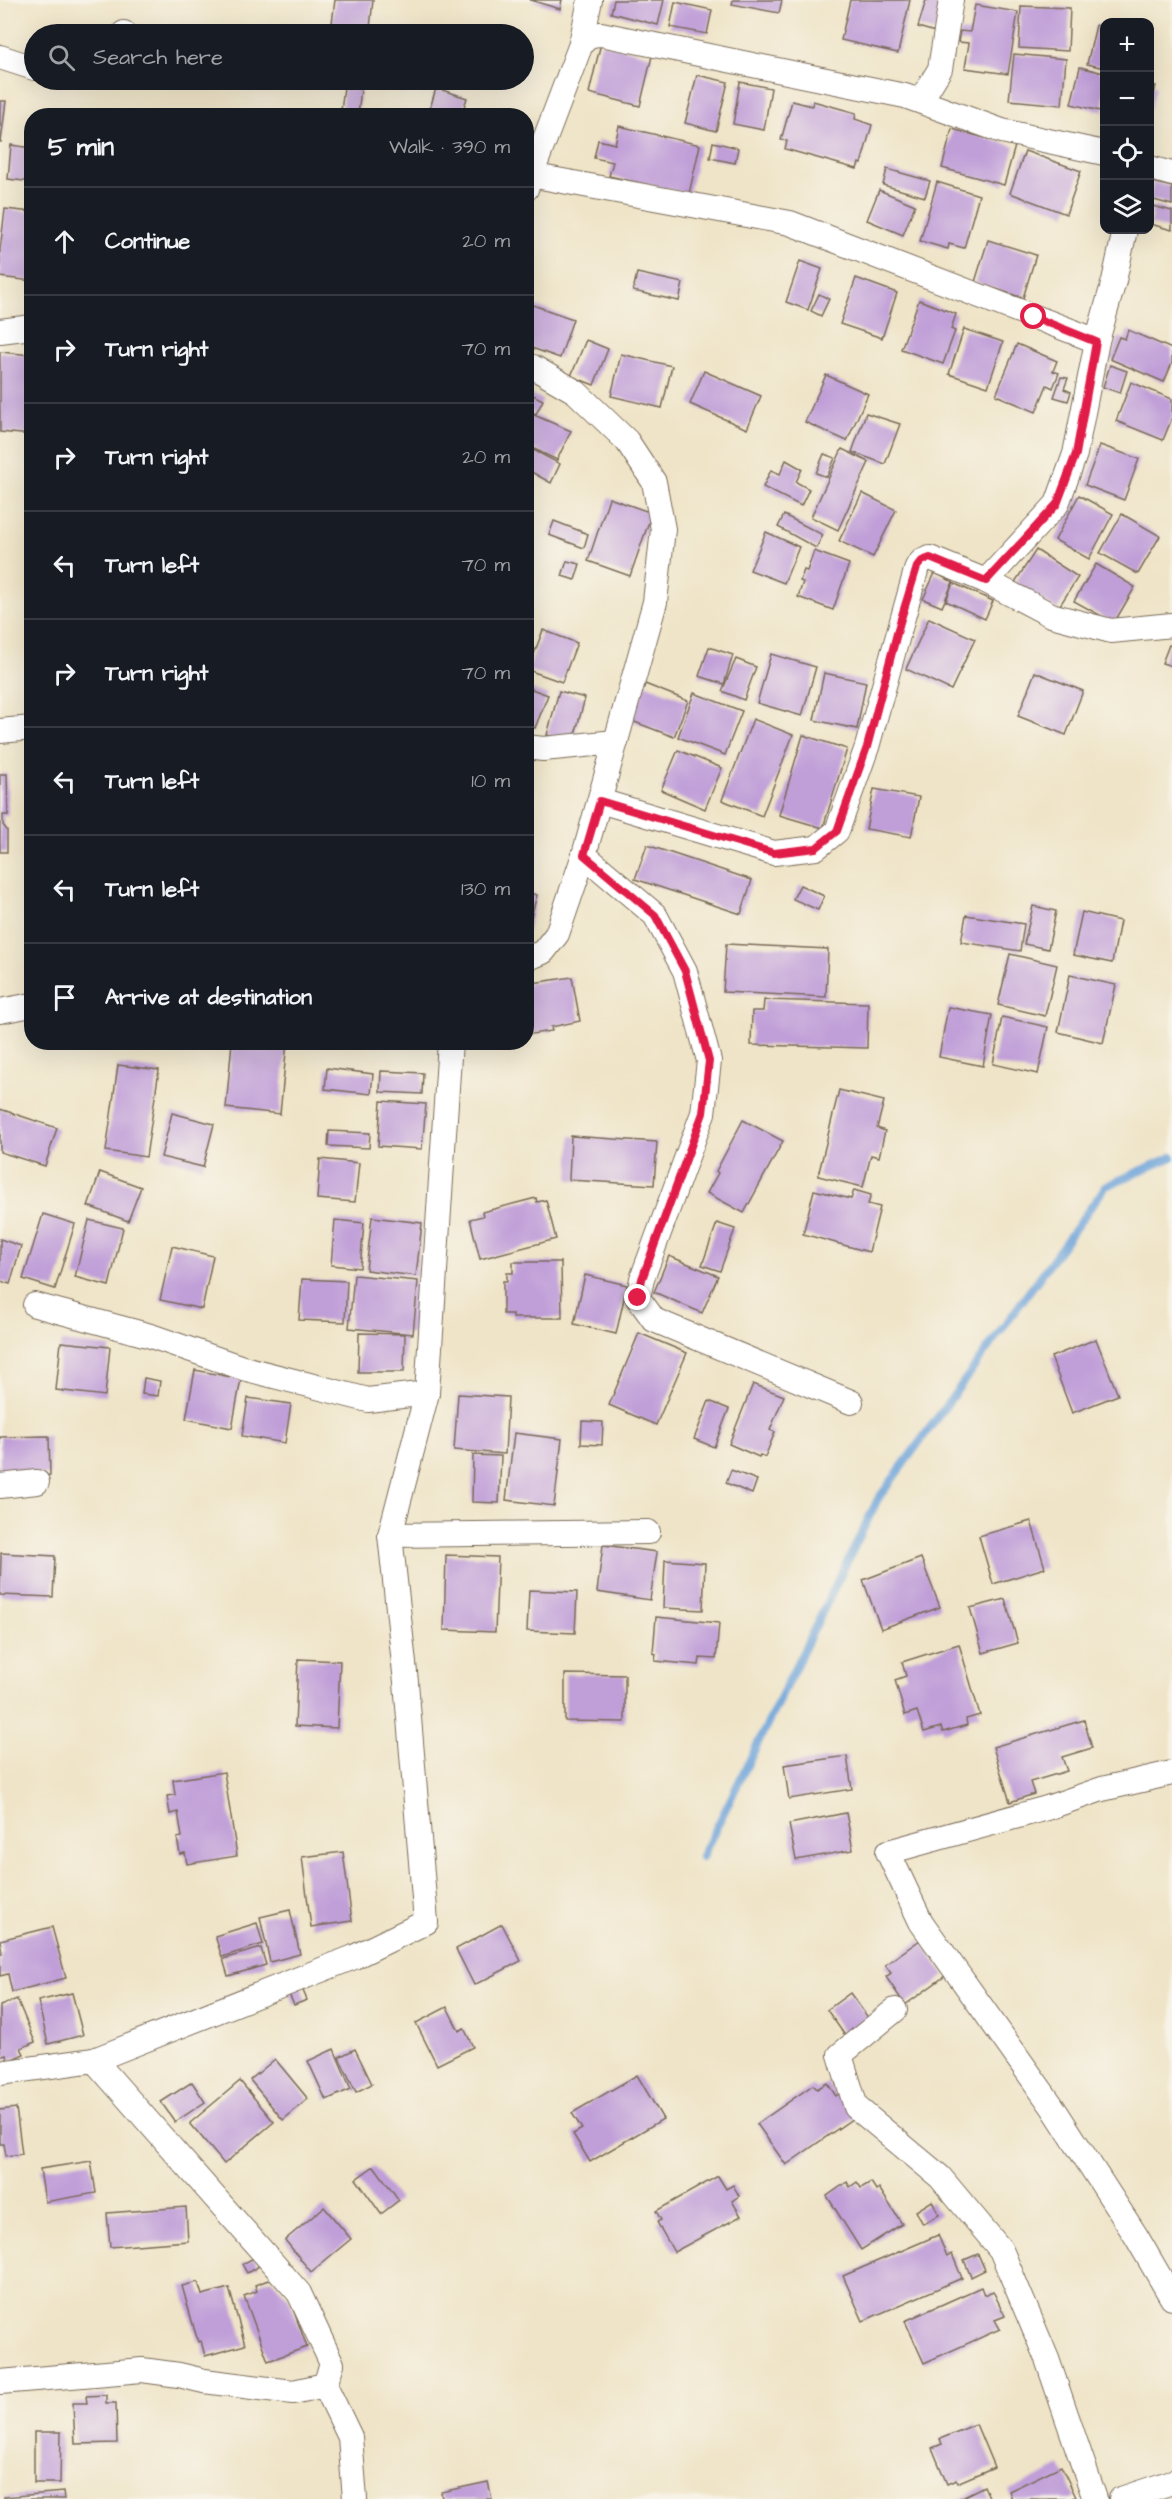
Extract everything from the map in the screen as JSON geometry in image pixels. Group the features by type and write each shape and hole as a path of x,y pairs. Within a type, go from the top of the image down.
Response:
{"street":[{"path":"534,166 581,44 590,0"},
{"path":"921,100 940,69 951,0"},
{"path":"581,44 590,35 601,34 921,100 1002,131 1100,152"},
{"path":"0,57 24,65"},
{"path":"1154,169 1172,174"},
{"path":"534,183 790,223 1096,342"},
{"path":"986,581 1057,504 1076,454 1096,342 1114,281 1124,234"},
{"path":"0,331 24,328"},
{"path":"534,368 576,392 627,441 654,482 663,530 655,602 584,855 557,934 543,952 534,956"},
{"path":"600,801 774,853 816,848 837,831 867,747 917,567 922,561 930,558 986,581 1051,615 1111,631 1172,625"},
{"path":"0,731 24,729"},
{"path":"534,748 616,742"},
{"path":"584,855 655,915 685,971 709,1061 703,1113 642,1279 638,1298 654,1320 851,1402"},
{"path":"0,1011 24,1006"},
{"path":"0,2073 94,2060 354,1957 426,1922 406,1682 390,1535 427,1393 449,1050"},
{"path":"35,1305 152,1336 243,1368 368,1400 427,1393"},
{"path":"0,1486 37,1482"},
{"path":"390,1535 648,1532"},
{"path":"1172,1773 1102,1789 1047,1808 888,1852 921,1922 1052,2106 1136,2236 1172,2298"},
{"path":"895,2010 840,2055 856,2107 940,2177 1001,2250 1047,2359 1095,2499"},
{"path":"94,2060 299,2293 332,2364 325,2385 350,2437 355,2499"},
{"path":"0,2382 142,2370 204,2381 293,2392 325,2385"},
{"path":"1121,2499 1172,2482"}],"building":[{"path":"335,0 373,0 370,24 332,23"},
{"path":"530,0 562,0 560,9"},
{"path":"614,0 664,0 658,25 611,13"},
{"path":"733,0 782,0 779,13 732,4"},
{"path":"850,0 910,0 898,53 841,40"},
{"path":"926,0 944,0 935,32 918,27"},
{"path":"675,2 712,10 707,34 670,27"},
{"path":"975,5 1018,12 1008,74 965,68 969,43 958,42 960,31 970,32"},
{"path":"1021,6 1070,8 1068,51 1019,48"},
{"path":"1096,25 1100,26 1100,67 1087,64"},
{"path":"601,43 652,56 640,106 589,93"},
{"path":"1014,54 1066,59 1062,105 1009,100"},
{"path":"1080,67 1100,72 1100,111 1071,104"},
{"path":"697,75 728,82 716,131 685,123"},
{"path":"740,82 771,88 764,130 733,124"},
{"path":"344,90 361,90 359,108 341,108"},
{"path":"435,90 467,98 464,108 430,108"},
{"path":"0,101 6,101 1,142 0,142"},
{"path":"792,101 812,106 813,101 856,113 855,119 872,125 861,164 859,163 857,169 785,149 787,141 781,140"},
{"path":"619,126 700,145 689,194 609,176 613,162 594,158 598,140 615,144"},
{"path":"952,129 1015,146 1004,185 942,168"},
{"path":"713,142 738,148 735,163 710,158"},
{"path":"11,145 24,147 24,181 8,179"},
{"path":"1025,151 1081,171 1066,214 1010,193"},
{"path":"887,169 930,181 925,197 883,185"},
{"path":"937,182 979,195 964,248 949,244 948,249 920,241"},
{"path":"1154,182 1172,187 1172,205 1154,200"},
{"path":"879,190 915,205 903,235 867,220"},
{"path":"1154,206 1172,211 1172,230 1154,225"},
{"path":"5,209 24,211 24,280 0,277 0,250"},
{"path":"988,240 1036,255 1023,298 975,282"},
{"path":"800,261 822,269 808,310 786,302"},
{"path":"637,273 683,283 679,301 633,291"},
{"path":"856,278 897,293 882,338 840,324"},
{"path":"819,294 829,299 821,316 811,311"},
{"path":"919,300 956,314 951,329 955,331 943,364 901,349"},
{"path":"534,305 573,319 560,358 534,349"},
{"path":"964,329 1003,342 988,387 949,374"},
{"path":"1128,330 1172,349 1172,363 1164,382 1110,359 1119,337 1125,339"},
{"path":"586,340 608,349 594,385 571,376"},
{"path":"1017,344 1057,361 1053,371 1059,373 1053,388 1047,385 1036,412 996,395"},
{"path":"0,352 24,354 24,434 0,432"},
{"path":"621,354 672,366 662,408 611,396"},
{"path":"1110,365 1127,371 1120,393 1103,387"},
{"path":"704,371 761,396 747,429 690,404"},
{"path":"826,375 868,394 847,441 805,422"},
{"path":"1061,377 1068,378 1064,389 1071,392 1068,401 1054,397"},
{"path":"1131,382 1172,399 1172,418 1163,440 1116,421"},
{"path":"534,396 543,400 536,414 534,413"},
{"path":"866,413 900,424 885,464 852,452"},
{"path":"534,415 571,431 557,460 534,449"},
{"path":"1100,445 1139,459 1124,500 1085,485"},
{"path":"842,449 869,462 838,530 811,517"},
{"path":"534,450 560,464 551,483 534,473"},
{"path":"824,454 835,458 827,477 816,473"},
{"path":"786,460 802,469 796,482 809,489 801,506 763,487 771,470 780,474"},
{"path":"862,493 896,510 873,557 839,541"},
{"path":"1079,495 1113,514 1089,559 1055,540"},
{"path":"609,498 652,513 630,576 588,561"},
{"path":"1122,514 1160,536 1138,574 1100,553"},
{"path":"784,515 823,535 816,548 778,527"},
{"path":"554,521 588,534 584,548 549,535"},
{"path":"766,532 799,547 784,583 750,570"},
{"path":"1036,550 1078,577 1057,610 1015,582"},
{"path":"814,551 849,564 833,610 798,597 803,582 800,581 804,570 807,571"},
{"path":"567,561 580,564 575,580 562,576"},
{"path":"1096,564 1135,587 1114,623 1074,601"},
{"path":"935,573 953,582 942,607 923,599"},
{"path":"953,583 993,601 985,619 946,601"},
{"path":"929,618 975,639 951,690 906,669"},
{"path":"543,630 577,643 562,682 534,672 534,654"},
{"path":"1169,645 1172,646 1172,666 1162,663"},
{"path":"709,647 733,655 724,684 699,676"},
{"path":"771,654 816,667 802,716 757,703"},
{"path":"736,659 756,667 744,700 722,691"},
{"path":"1035,672 1083,691 1066,735 1018,716"},
{"path":"824,673 866,682 857,729 814,720"},
{"path":"645,684 688,701 674,737 632,721"},
{"path":"534,690 548,695 534,728"},
{"path":"559,691 585,698 573,742 547,735"},
{"path":"694,693 742,711 725,755 678,737"},
{"path":"753,719 793,735 762,816 722,800"},
{"path":"803,735 847,749 823,828 779,815"},
{"path":"678,750 722,768 705,809 661,790"},
{"path":"0,774 7,774 8,815 3,815 3,825 7,830 7,852 0,852"},
{"path":"874,789 919,797 911,837 866,829"},
{"path":"647,845 752,880 741,914 635,879"},
{"path":"800,885 824,896 818,910 793,899"},
{"path":"1033,906 1056,911 1048,949 1024,944"},
{"path":"1082,912 1120,921 1112,963 1073,955"},
{"path":"966,915 1024,924 1020,951 961,942"},
{"path":"726,944 828,949 826,997 723,992"},
{"path":"1010,954 1057,965 1045,1016 998,1005"},
{"path":"1070,975 1116,985 1103,1043 1058,1032"},
{"path":"572,977 580,1021 551,1027 552,1031 534,1034 534,983"},
{"path":"764,1000 868,1003 867,1048 751,1045 752,1011 763,1011"},
{"path":"948,1007 992,1015 983,1066 939,1057"},
{"path":"1002,1017 1048,1027 1038,1074 993,1064"},
{"path":"231,1050 286,1050 280,1114 226,1108"},
{"path":"118,1065 159,1070 146,1157 106,1151"},
{"path":"327,1068 373,1074 371,1094 325,1089"},
{"path":"381,1071 423,1073 422,1094 380,1092"},
{"path":"839,1090 884,1101 877,1128 885,1131 879,1157 871,1155 863,1187 818,1176"},
{"path":"381,1101 426,1104 422,1149 378,1146"},
{"path":"0,1109 57,1128 45,1166 0,1152"},
{"path":"172,1113 214,1124 203,1167 161,1157"},
{"path":"743,1120 783,1141 744,1213 707,1193"},
{"path":"329,1131 370,1133 369,1148 328,1146"},
{"path":"571,1136 657,1142 654,1185 569,1180"},
{"path":"320,1159 359,1163 355,1202 317,1199"},
{"path":"100,1172 141,1187 128,1221 88,1206"},
{"path":"814,1190 851,1199 854,1190 871,1195 868,1204 880,1207 869,1252 803,1234"},
{"path":"536,1198 537,1202 546,1200 556,1239 480,1259 470,1219 483,1216 482,1212"},
{"path":"43,1214 75,1224 55,1289 23,1279"},
{"path":"372,1217 422,1223 416,1276 366,1270"},
{"path":"89,1220 123,1228 109,1286 75,1277"},
{"path":"335,1220 364,1223 360,1268 331,1265"},
{"path":"717,1223 735,1229 720,1271 702,1265"},
{"path":"0,1239 21,1246 10,1284 0,1281"},
{"path":"172,1246 213,1256 202,1309 160,1300"},
{"path":"669,1256 718,1276 702,1313 654,1292"},
{"path":"513,1262 561,1262 562,1318 513,1318 513,1314 503,1314 503,1281 507,1281 507,1273 513,1273"},
{"path":"354,1275 418,1281 413,1334 349,1328"},
{"path":"585,1275 627,1285 616,1334 574,1324"},
{"path":"302,1279 347,1281 345,1322 299,1320"},
{"path":"359,1333 405,1334 404,1372 358,1372"},
{"path":"639,1333 687,1353 656,1425 609,1405"},
{"path":"1096,1339 1118,1395 1072,1413 1051,1357"},
{"path":"61,1342 110,1347 105,1396 56,1390"},
{"path":"195,1370 241,1379 232,1428 186,1419"},
{"path":"144,1378 160,1381 158,1396 142,1394"},
{"path":"753,1384 784,1396 770,1430 775,1432 765,1457 760,1455 759,1457 729,1444"},
{"path":"458,1394 508,1397 505,1454 454,1450"},
{"path":"248,1398 291,1404 285,1443 242,1436"},
{"path":"709,1401 729,1409 714,1447 694,1439"},
{"path":"582,1421 603,1422 602,1445 581,1444"},
{"path":"514,1433 562,1439 554,1506 506,1500"},
{"path":"49,1436 50,1475 0,1476 0,1437"},
{"path":"473,1455 501,1456 499,1503 472,1502"},
{"path":"731,1470 757,1480 752,1494 726,1483"},
{"path":"1031,1521 1045,1568 993,1584 979,1536"},
{"path":"603,1545 657,1552 650,1600 597,1592"},
{"path":"1,1553 55,1556 53,1597 0,1595"},
{"path":"446,1555 498,1557 495,1632 444,1630"},
{"path":"921,1558 940,1607 881,1629 863,1580"},
{"path":"665,1560 705,1563 703,1610 663,1608"},
{"path":"529,1590 577,1592 575,1633 527,1631"},
{"path":"1005,1599 1018,1643 983,1653 970,1608"},
{"path":"656,1617 719,1623 716,1659 700,1658 699,1665 655,1661 656,1654 653,1653"},
{"path":"959,1644 980,1715 966,1719 967,1725 943,1732 941,1727 924,1732 917,1711 905,1715 895,1680 906,1676 902,1662"},
{"path":"298,1659 340,1661 337,1728 295,1726"},
{"path":"565,1674 625,1675 625,1722 565,1721"},
{"path":"1084,1720 1092,1748 1062,1757 1067,1771 1030,1782 1034,1794 1010,1802 993,1747"},
{"path":"847,1756 852,1789 789,1799 784,1765"},
{"path":"224,1772 237,1856 187,1864 185,1853 180,1854 177,1838 182,1837 178,1812 170,1814 167,1796 175,1795 173,1780"},
{"path":"846,1813 853,1850 796,1860 789,1824"},
{"path":"343,1852 352,1921 311,1927 302,1857"},
{"path":"290,1910 300,1954 270,1962 260,1917"},
{"path":"257,1923 263,1944 222,1957 215,1936"},
{"path":"502,1924 521,1961 474,1985 456,1949"},
{"path":"52,1927 66,1978 12,1992 8,1974 0,1976 0,1954 2,1953 0,1940"},
{"path":"920,1940 945,1976 905,2005 886,1977 891,1973 885,1965"},
{"path":"261,1948 266,1965 228,1976 223,1959"},
{"path":"301,1986 307,2000 294,2005 288,1992"},
{"path":"72,1993 83,2035 48,2044 38,2001"},
{"path":"850,1993 872,2023 849,2041 827,2010"},
{"path":"17,1999 35,2042 21,2048 24,2054 8,2061 6,2055 0,2057 0,2006"},
{"path":"447,2007 459,2031 464,2028 473,2047 437,2065 416,2023"},
{"path":"334,2049 351,2089 326,2100 308,2061"},
{"path":"355,2049 372,2084 356,2092 339,2057"},
{"path":"275,2059 308,2099 283,2120 250,2080"},
{"path":"637,2075 663,2119 590,2162 573,2134 582,2129 572,2113"},
{"path":"240,2081 274,2122 224,2164 190,2123"},
{"path":"192,2082 205,2102 175,2122 161,2102"},
{"path":"827,2083 836,2096 840,2093 856,2116 786,2165 757,2124 813,2085 817,2089"},
{"path":"16,2108 22,2154 6,2156 4,2144 0,2144 0,2110"},
{"path":"91,2161 96,2193 45,2202 40,2169"},
{"path":"374,2166 399,2200 381,2214 356,2179"},
{"path":"718,2176 726,2189 733,2185 739,2196 732,2201 741,2216 674,2252 657,2222 661,2220 656,2211"},
{"path":"847,2182 850,2187 857,2182 861,2188 871,2182 876,2190 879,2188 902,2224 861,2250 827,2196"},
{"path":"932,2201 939,2215 923,2224 916,2211"},
{"path":"186,2207 188,2241 110,2247 107,2213"},
{"path":"324,2207 351,2239 311,2272 285,2240"},
{"path":"938,2235 947,2256 952,2254 962,2278 863,2321 843,2276"},
{"path":"978,2254 985,2270 971,2277 964,2260"},
{"path":"254,2258 259,2266 247,2273 242,2264"},
{"path":"271,2279 289,2298 307,2347 268,2361 244,2296 257,2291 255,2285"},
{"path":"198,2282 202,2295 229,2288 245,2345 205,2356 201,2341 198,2342 182,2286"},
{"path":"981,2287 984,2295 993,2291 1005,2316 995,2320 1000,2329 924,2363 905,2321"},
{"path":"106,2395 106,2403 116,2403 117,2443 75,2444 73,2403 87,2403 86,2396"},
{"path":"976,2424 994,2467 957,2483 956,2480 947,2484 932,2448 942,2444 940,2439"},
{"path":"34,2432 61,2432 60,2483 34,2483"},
{"path":"1061,2466 1076,2497 1071,2499 1012,2499 1009,2491"},
{"path":"488,2482 492,2499 442,2499 441,2492"},
{"path":"984,2486 990,2499 958,2499"},
{"path":"63,2492 64,2499 4,2499 4,2497"}],"waterway":[{"path":"702,1857 878,1499 1106,1186 1172,1157"}],"route":[{"path":"638,1298 642,1279 703,1113 709,1061 685,971 655,915 584,855 600,801 774,853 816,848 837,831 867,747 917,567 922,561 930,558 986,581 1057,504 1076,454 1096,342 1034,317"}]}
